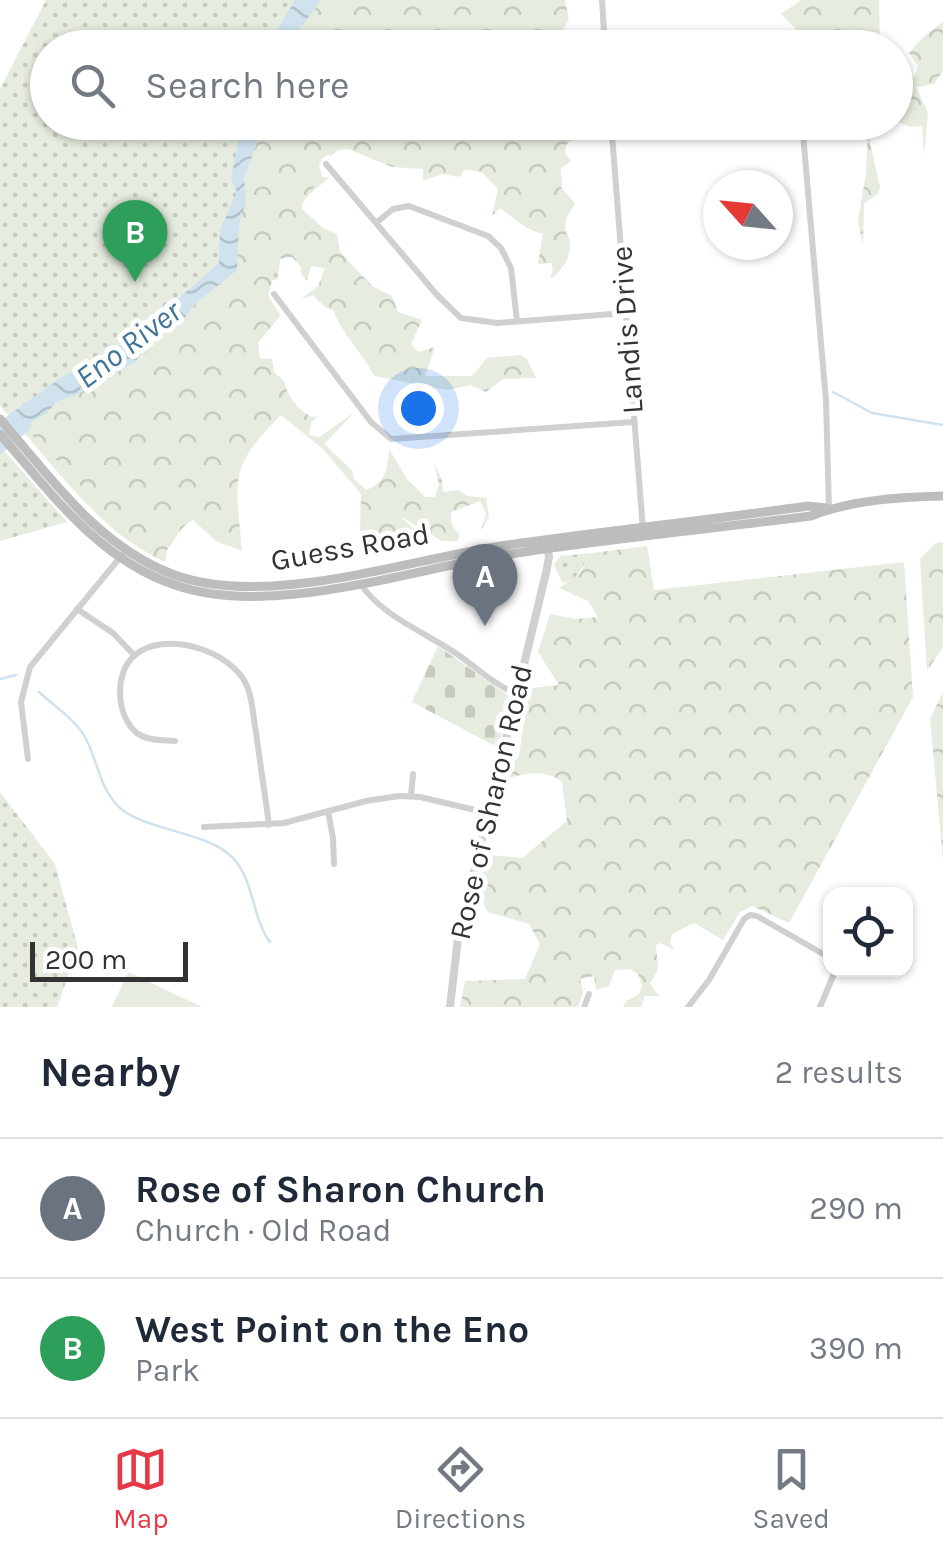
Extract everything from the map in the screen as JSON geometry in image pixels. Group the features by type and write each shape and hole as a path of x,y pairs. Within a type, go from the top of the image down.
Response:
{"main road":[{"name":"Guess Road","path":"0,419 25,455"},
{"name":"Guess Road","path":"0,434 122,554 171,573 226,586 357,578 808,506 829,508 943,496"}],"street":[{"path":"602,0 604,30"},
{"name":"Landis Drive","path":"612,140 644,533"},
{"path":"804,140 826,389 829,508"},
{"path":"326,164 454,314 472,322 625,313"},
{"path":"376,223 392,209 409,206 488,236 501,248 511,268 517,321"},
{"path":"274,294 371,422 391,439 634,422"},
{"name":"Rose of Sharon Road","path":"450,1007 455,951 546,571 547,545"},
{"path":"28,759 22,712 24,684 35,658 122,554"},
{"path":"357,578 396,616 457,654 492,682 517,694"},
{"path":"77,609 113,633 134,655"},
{"path":"174,741 142,736 132,729 124,716 121,680 134,655 158,646 199,647 220,656 239,672 250,694 268,825"},
{"path":"411,796 412,774"},
{"path":"204,827 268,825 386,797 411,796 488,813"},
{"path":"328,811 334,864"},
{"path":"688,1007 750,914 823,954"},
{"path":"820,1007 833,977"},
{"path":"584,1007 588,994"}],"green space":[{"path":"46,0 549,0 447,30 30,30"},
{"path":"321,0 565,0 569,20 562,30 299,30"},
{"path":"801,0 879,0 880,30 798,30 781,14"},
{"path":"943,22 943,71 934,84 916,87 928,113 924,156 922,126 913,127 913,76 918,66 913,48"},
{"path":"30,31 30,140 350,140 331,156 321,152 310,158 322,177 329,178 282,217 278,279 263,290 280,314 116,484 173,513 165,562 140,548 96,513 0,406 0,89"},
{"path":"258,140 572,140 565,153 571,161 559,170 556,182 575,203 565,224 569,254 550,279 551,263 538,264 543,233 526,227 500,208 492,216 498,189 481,171 464,170 460,177 441,174 423,181 423,169 392,167 348,149 333,151 322,159 322,176 302,204 302,209 323,228 337,234 340,252 372,286 392,296 398,312 422,320 411,344 418,352 435,347 425,376 472,376 487,358 521,355 536,378 503,379 486,392 470,385 448,390 374,376 333,310 313,295 301,299 318,286 325,268 311,266 307,281 292,257 279,259 268,295 280,316 258,343 260,358 272,359 274,372 284,381 294,402 307,414 317,416 309,435 319,437 355,412 324,444 352,470 354,479 366,490 373,487 382,479 389,449 407,479 425,497 435,497 439,485 434,462 443,492 458,490 468,496 486,498 489,517 481,530 486,514 480,501 451,512 451,523 460,536 457,541 442,541 400,516 432,546 381,551 360,531 361,494 323,449 281,415 251,449 239,476 242,551 216,541 193,520 158,557 106,522 77,481 29,430 32,421 47,413 57,401 74,396 135,362 151,342 183,320 195,304 236,270 239,225 246,201 244,178"},
{"path":"401,140 558,142 564,207"},
{"path":"870,140 880,187 878,194 864,203 863,246 858,221"},
{"path":"0,446 67,522 0,541"},
{"path":"943,542 943,647 927,671 920,559 936,543"},
{"path":"647,546 654,590 904,562 913,697 789,923 752,906 740,912 723,940 694,923 672,934 674,950 656,945 658,969 650,984 659,996 645,996 641,1007 623,1007 639,994 642,986 638,974 630,969 615,970 609,986 596,990 594,976 580,979 583,992 578,1007 460,1007 465,981 525,979 540,944 529,924 488,912 482,899 482,884 490,855 522,858 567,821 562,782 535,773 506,779 519,756 528,693 531,688 559,685 538,652 550,614 575,619 598,617 588,601 559,588 580,573 592,553"},
{"path":"592,553 575,578 563,583 554,565 560,556"},
{"path":"438,646 509,696 499,748 412,702"},
{"path":"943,692 943,859 930,719"},
{"path":"0,792 55,864 78,948 57,1007 0,1007"},
{"path":"128,972 202,1007 112,1007"}],"water":[{"path":"295,0 321,0 299,30 277,30"},
{"name":"Eno River","path":"239,140 258,140 244,178 246,201 239,225 237,270 195,304 183,320 151,342 135,362 74,396 57,401 0,455 0,421 62,377 129,342 219,263 220,229 237,192 231,179"}],"waterway":[{"path":"833,392 872,413 943,425"},
{"path":"0,679 16,675"},
{"path":"39,692 83,734 116,804 140,820 207,842 233,858 245,877 270,942"}],"place":[{"name":"West Point on the Eno","path":"135,282"},
{"name":"Rose of Sharon Church","path":"485,626"}]}
